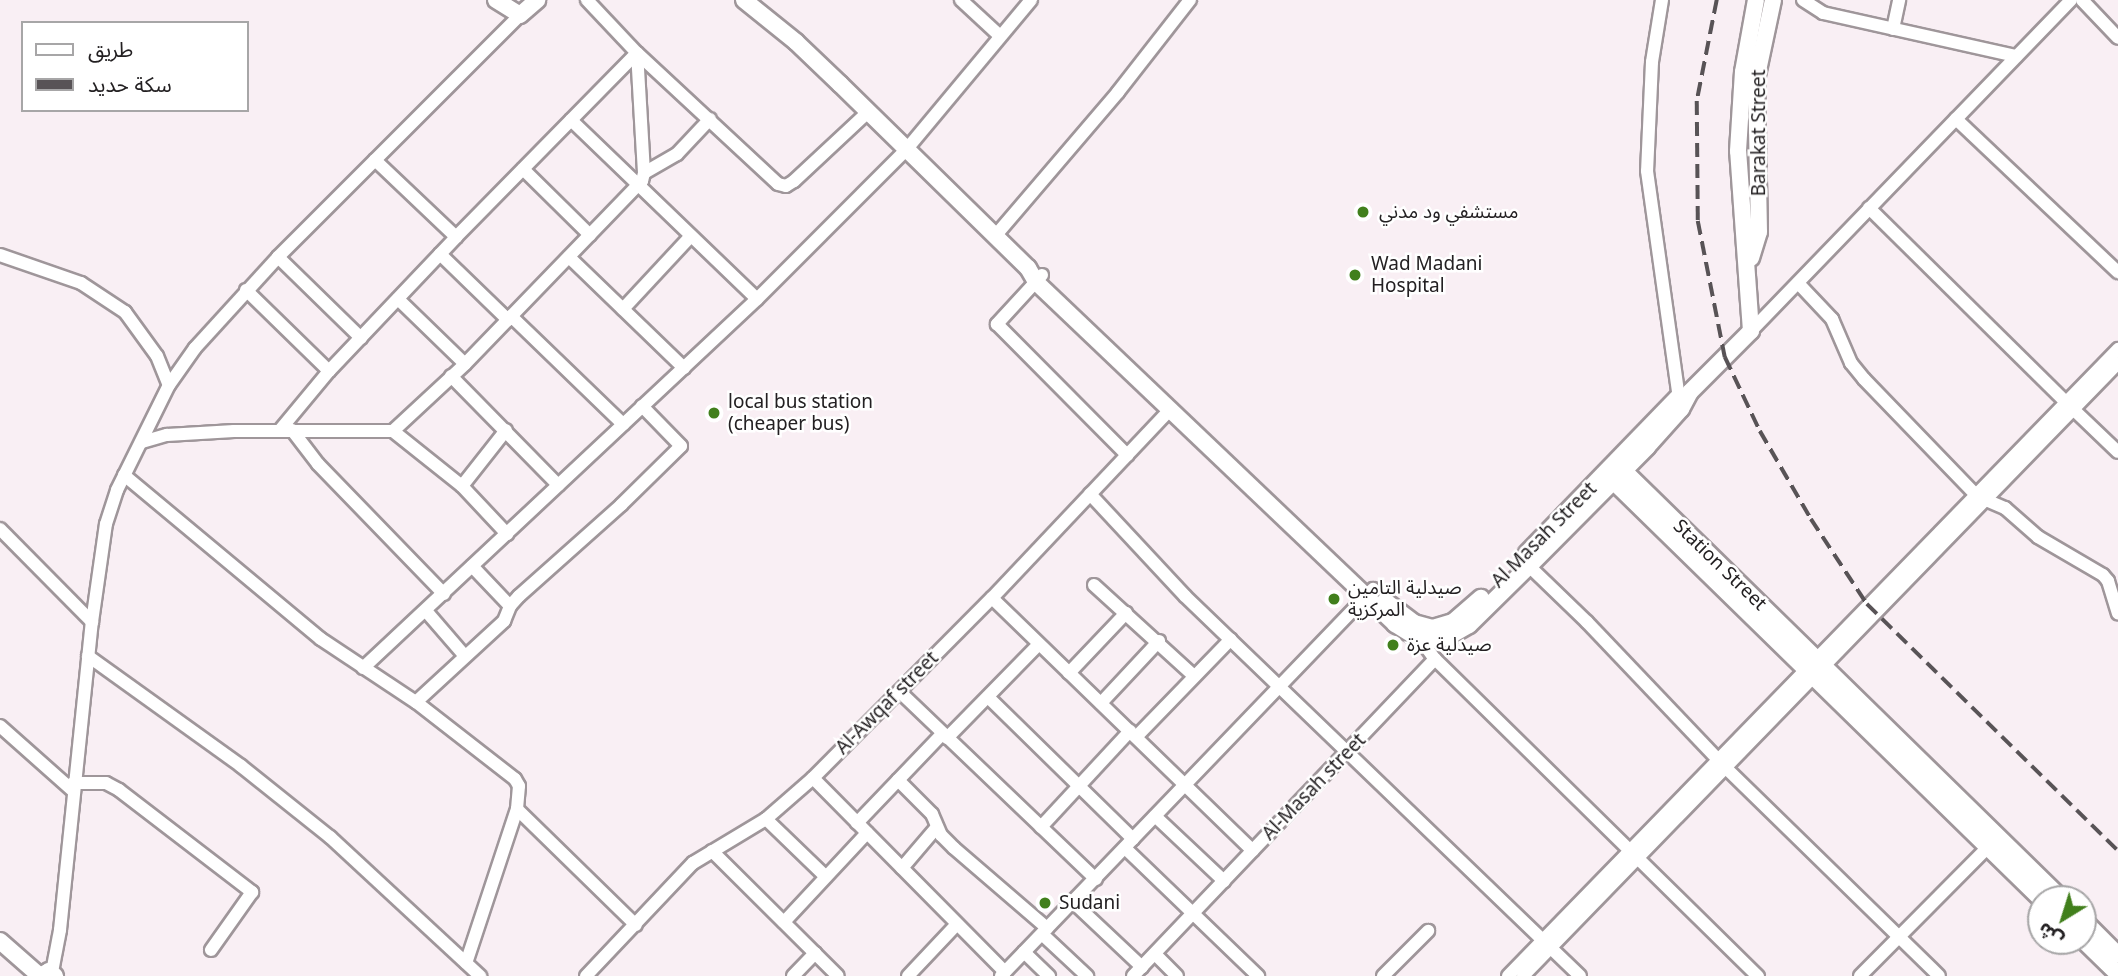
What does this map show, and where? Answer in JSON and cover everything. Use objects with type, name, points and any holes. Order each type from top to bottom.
[{"type":"main road","points":[[496,0],[520,15],[537,0]]},
{"type":"main road","points":[[744,0],[796,42],[1171,409],[1227,456]]},
{"type":"main road","name":"Barakat Street","points":[[1751,331],[1738,151],[1739,110],[1756,0]]},
{"type":"main road","name":"Barakat Street","points":[[1748,267],[1759,232],[1756,80],[1773,0]]},
{"type":"main road","points":[[1035,275],[1370,593],[1422,633]]},
{"type":"main road","points":[[1615,472],[1751,331]]},
{"type":"main road","name":"Al Masah Street","points":[[1422,633],[1436,640],[1460,632],[1529,566],[1615,472]]},
{"type":"main road","name":"Al Masah Street","points":[[1422,633],[1444,626],[1461,616],[1615,472]]},
{"type":"main road","name":"Station Street","points":[[1615,472],[1993,843]]},
{"type":"main road","points":[[1993,843],[2045,885]]},
{"type":"main road","points":[[1993,843],[2029,885]]},
{"type":"main road","points":[[2097,934],[2118,954]]},
{"type":"main road","points":[[0,941],[47,975]]},
{"type":"main road","points":[[2097,954],[2118,974]]},
{"type":"street","points":[[587,0],[637,53],[778,184],[786,186],[868,112]]},
{"type":"street","points":[[961,0],[1000,36]]},
{"type":"street","points":[[363,668],[757,299],[906,150],[1031,0]]},
{"type":"street","points":[[996,235],[1118,92],[1190,0]]},
{"type":"street","points":[[1662,0],[1651,62],[1647,171],[1683,400]]},
{"type":"street","points":[[1803,0],[1823,13],[2016,56]]},
{"type":"street","points":[[1893,29],[1899,0]]},
{"type":"street","points":[[1751,331],[2071,0]]},
{"type":"street","points":[[2082,0],[2118,38]]},
{"type":"street","points":[[47,975],[60,930],[73,786],[106,524],[124,475],[169,385],[246,290],[520,15]]},
{"type":"street","points":[[286,430],[329,371],[637,53]]},
{"type":"street","points":[[393,431],[510,318],[638,186],[644,173],[637,53]]},
{"type":"street","points":[[644,173],[677,154],[710,119]]},
{"type":"street","points":[[1956,119],[2118,272]]},
{"type":"street","points":[[571,120],[757,299]]},
{"type":"street","points":[[375,160],[456,237]]},
{"type":"street","points":[[523,169],[590,235]]},
{"type":"street","points":[[1869,208],[2118,453]]},
{"type":"street","points":[[623,309],[690,237]]},
{"type":"street","points":[[440,254],[623,424]]},
{"type":"street","points":[[0,255],[81,283],[125,312],[157,356],[169,385]]},
{"type":"street","points":[[278,257],[361,338]]},
{"type":"street","points":[[569,257],[684,368]]},
{"type":"street","points":[[1035,275],[998,324],[1127,455]]},
{"type":"street","points":[[1798,283],[1832,319],[1851,363],[1864,379],[1981,497],[2016,516],[2038,537],[2103,575],[2108,581],[2118,614]]},
{"type":"street","points":[[246,290],[329,371]]},
{"type":"street","points":[[397,299],[465,363]]},
{"type":"street","points":[[1635,853],[1727,769],[1816,668],[2070,405],[2118,349]]},
{"type":"street","points":[[2070,405],[2118,363]]},
{"type":"street","points":[[452,376],[558,485]]},
{"type":"street","points":[[415,702],[504,621],[510,606],[681,446],[642,406]]},
{"type":"street","name":"Al-Awqaf street","points":[[586,976],[692,863],[766,819],[813,778],[900,692],[1171,409]]},
{"type":"street","points":[[142,442],[167,435],[286,430],[393,431],[462,486],[507,534]]},
{"type":"street","points":[[286,430],[444,594]]},
{"type":"street","points":[[462,486],[506,430]]},
{"type":"street","points":[[124,475],[294,617],[415,702],[515,779],[519,786],[517,809],[466,963]]},
{"type":"street","points":[[1090,494],[1130,541],[1580,976]]},
{"type":"street","points":[[0,529],[92,622]]},
{"type":"street","points":[[472,566],[510,606]]},
{"type":"street","points":[[1529,566],[1587,622],[1717,759],[1939,976]]},
{"type":"street","points":[[1094,585],[1159,641],[1194,676]]},
{"type":"street","points":[[813,778],[1003,974],[1370,593]]},
{"type":"street","points":[[992,597],[1038,645],[1101,702],[1182,786],[1253,851]]},
{"type":"street","points":[[426,611],[464,656]]},
{"type":"street","points":[[1069,673],[1126,613]]},
{"type":"street","points":[[1422,633],[1435,659],[1758,976]]},
{"type":"street","points":[[1041,827],[1079,785],[1231,639]]},
{"type":"street","points":[[1101,702],[1159,641]]},
{"type":"street","points":[[857,823],[1038,645]]},
{"type":"street","points":[[88,656],[241,766],[330,837],[395,894],[480,976]]},
{"type":"street","name":"Al-Masah street","points":[[1138,972],[1435,659]]},
{"type":"street","points":[[1508,976],[1547,944],[1635,853],[1717,759],[1816,668]]},
{"type":"street","points":[[900,692],[1096,878]]},
{"type":"street","points":[[988,697],[1079,785],[1193,914],[1258,976]]},
{"type":"street","points":[[0,726],[73,786],[106,783],[119,790],[253,892],[211,950]]},
{"type":"street","points":[[898,780],[932,814],[937,827],[954,848],[1045,931],[1087,976]]},
{"type":"street","points":[[517,809],[636,925]]},
{"type":"street","points":[[1155,816],[1224,881]]},
{"type":"street","points":[[766,819],[826,877]]},
{"type":"street","points":[[902,868],[937,827]]},
{"type":"street","points":[[784,922],[867,833]]},
{"type":"street","points":[[1860,976],[1993,843]]},
{"type":"street","points":[[712,851],[838,976]]},
{"type":"street","points":[[1073,902],[1138,972]]},
{"type":"street","points":[[908,976],[957,924]]},
{"type":"street","points":[[1383,976],[1428,931]]},
{"type":"street","points":[[1523,976],[1547,944]]},
{"type":"street","points":[[1024,952],[1049,976]]},
{"type":"street","points":[[793,976],[815,953]]},
{"type":"street","points":[[1155,954],[1177,976]]},
{"type":"railway","points":[[1717,0],[1697,101],[1698,221],[1725,357],[1760,431],[1811,519],[1867,604],[2118,851]]},
{"type":"place","name":"مستشفي ود مدني","points":[[1363,212]]},
{"type":"place","name":"Wad Madani Hospital","points":[[1355,275]]},
{"type":"place","name":"local bus station (cheaper bus)","points":[[714,413]]},
{"type":"place","name":"صيدلية التامين المركزية","points":[[1334,599]]},
{"type":"place","name":"صيدلية عزة","points":[[1393,645]]},
{"type":"place","name":"Sudani","points":[[1045,903]]}]
